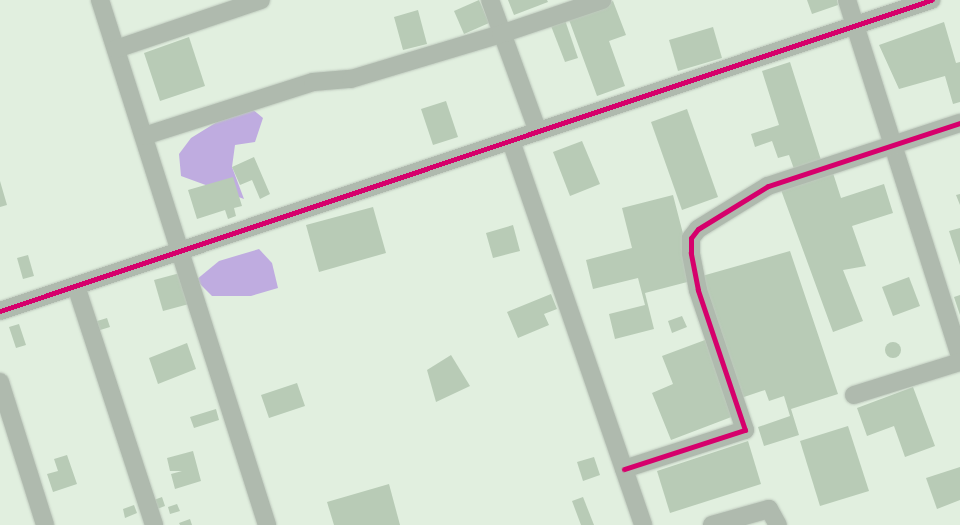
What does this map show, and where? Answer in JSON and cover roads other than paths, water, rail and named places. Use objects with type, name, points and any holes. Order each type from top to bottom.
[{"type":"street","points":[[100,0],[267,525]]},
{"type":"street","points":[[116,49],[261,0]]},
{"type":"street","points":[[490,0],[538,132]]},
{"type":"street","points":[[144,136],[313,82],[351,79],[502,34],[602,0]]},
{"type":"street","points":[[847,0],[960,356]]},
{"type":"street","points":[[0,312],[931,0]]},
{"type":"street","points":[[624,469],[745,430],[698,290],[691,253],[691,238],[698,229],[768,186],[894,147],[960,123]]},
{"type":"street","points":[[511,141],[643,525]]},
{"type":"street","points":[[76,286],[154,525]]},
{"type":"street","points":[[854,395],[960,362]]},
{"type":"street","points":[[0,382],[45,525]]},
{"type":"street","points":[[712,525],[769,509],[778,525]]}]
